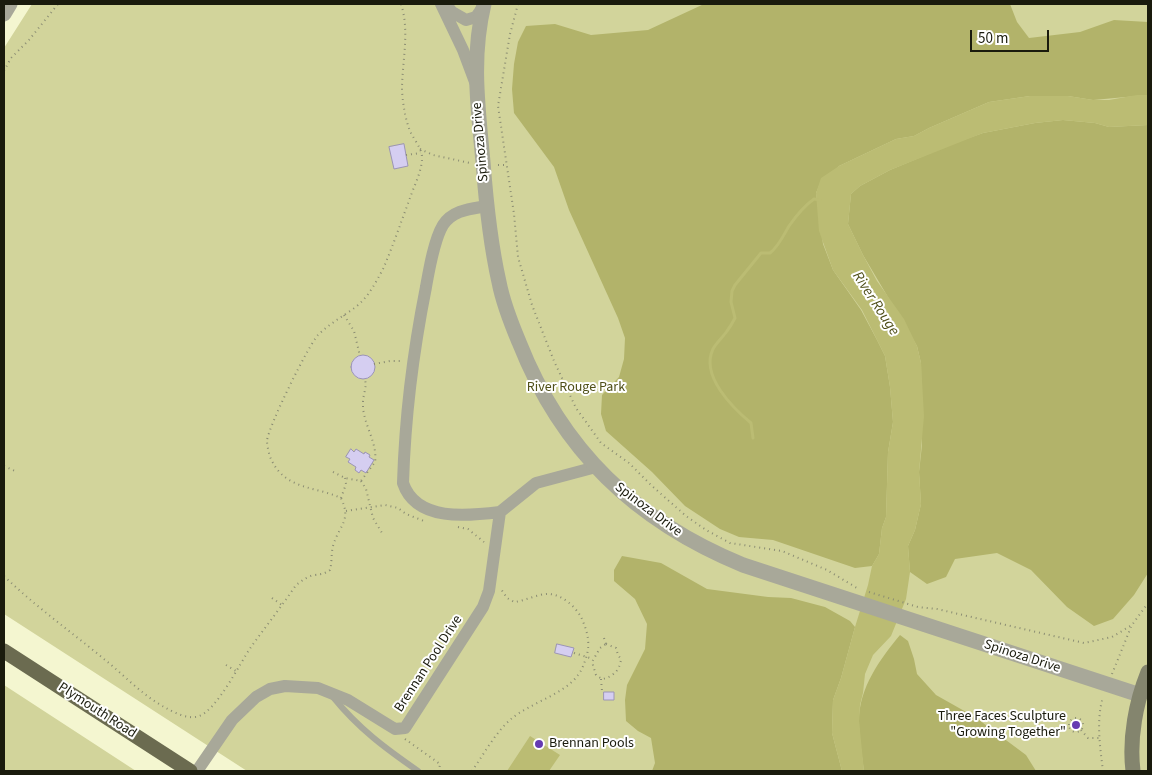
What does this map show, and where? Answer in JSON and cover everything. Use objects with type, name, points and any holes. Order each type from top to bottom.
[{"type":"main road","name":"Plymouth Road","points":[[4,651],[190,771]]},
{"type":"main road","points":[[1133,771],[1134,721],[1148,672]]},
{"type":"street","points":[[4,14],[10,4]]},
{"type":"street","points":[[441,4],[463,50],[475,82]]},
{"type":"street","points":[[446,4],[452,12],[466,20],[476,17],[484,6]]},
{"type":"street","name":"Spinoza Drive","points":[[484,6],[478,38],[475,82],[487,206],[499,283],[506,309],[527,361],[553,410],[596,467],[640,507],[686,539],[743,565],[854,594],[915,614],[1140,696]]},
{"type":"street","points":[[487,206],[457,212],[442,227],[430,268],[414,362],[404,451],[403,483],[406,491],[413,501],[433,511],[468,516],[500,512],[536,483],[596,467]]},
{"type":"street","name":"Brennan Pool Drive","points":[[197,771],[232,720],[256,697],[270,689],[285,686],[318,688],[348,700],[394,729],[405,728],[475,622],[489,591],[500,512]]},
{"type":"lane","points":[[330,693],[361,729],[418,771]]},
{"type":"path","points":[[4,71],[11,58],[29,40],[58,4]]},
{"type":"path","points":[[341,498],[327,492],[300,487],[284,477],[271,459],[267,441],[282,403],[316,338],[329,325],[357,306],[369,294],[382,270],[416,182],[422,159],[420,149],[414,140],[404,111],[402,89],[405,37],[402,4]]},
{"type":"path","points":[[518,4],[510,34],[498,106],[514,214],[518,257],[532,305],[554,361],[576,408],[601,443],[629,464],[686,516],[730,543],[782,551],[827,570],[854,594],[915,614],[937,608],[1084,643],[1112,638],[1132,625],[1148,603]]},
{"type":"path","points":[[420,149],[433,155],[473,164]]},
{"type":"path","points":[[406,155],[421,153]]},
{"type":"path","points":[[498,165],[506,165]]},
{"type":"path","points":[[344,314],[354,332],[360,356]]},
{"type":"path","points":[[374,364],[397,360],[414,362]]},
{"type":"path","points":[[360,481],[375,462],[376,457],[364,413],[365,379]]},
{"type":"path","points":[[4,466],[15,471]]},
{"type":"path","points":[[333,472],[345,478],[360,481],[366,489],[374,518],[382,533]]},
{"type":"path","points":[[4,576],[23,594],[138,688],[166,708],[186,716],[199,716],[216,701],[251,647],[296,585],[305,578],[323,575],[330,570],[333,561],[333,548],[346,519],[346,511],[341,498],[346,484],[345,478]]},
{"type":"path","points":[[346,511],[385,505],[394,507],[426,522]]},
{"type":"path","points":[[454,526],[468,529],[483,541],[494,557]]},
{"type":"path","points":[[472,771],[500,731],[511,720],[526,708],[572,683],[579,675],[586,657],[589,640],[586,627],[579,614],[569,603],[559,597],[548,594],[514,602],[502,590],[501,584]]},
{"type":"path","points":[[272,598],[282,605]]},
{"type":"path","points":[[604,638],[606,644],[616,648],[621,659],[618,671],[602,679],[594,672],[593,659],[602,646],[606,644]]},
{"type":"path","points":[[574,654],[593,659]]},
{"type":"path","points":[[226,664],[236,671]]},
{"type":"path","points":[[602,679],[602,691]]},
{"type":"path","points":[[1071,719],[1081,720],[1083,726],[1080,730],[1076,732],[1071,730],[1069,723],[1071,719]]},
{"type":"path","points":[[399,729],[405,740],[440,764],[439,771]]},
{"type":"path","points":[[1080,730],[1088,738],[1100,738]]},
{"type":"green space","name":"River Rouge Park","points":[[32,4],[1148,4],[1148,771],[247,771],[4,614],[4,48]]},
{"type":"green space","points":[[4,685],[136,771],[4,771]]},
{"type":"shaded area","points":[[704,4],[1010,4],[1017,22],[1029,38],[1080,32],[1114,20],[1148,22],[1148,95],[1093,100],[1068,96],[1030,96],[989,102],[914,136],[896,139],[839,166],[819,186],[816,193],[823,244],[833,270],[861,310],[885,356],[890,387],[893,422],[888,452],[886,517],[882,528],[879,554],[872,566],[855,568],[773,540],[739,537],[720,529],[685,506],[652,472],[606,431],[601,414],[602,395],[619,377],[624,359],[625,338],[618,318],[569,210],[554,167],[514,113],[512,89],[518,42],[526,26],[555,24],[591,35],[648,30]]},
{"type":"shaded area","points":[[1063,120],[1095,123],[1109,127],[1148,125],[1148,573],[1134,595],[1113,619],[1094,626],[1067,607],[1031,570],[997,553],[955,559],[946,577],[927,584],[910,572],[908,546],[915,530],[921,504],[919,472],[922,445],[921,363],[917,346],[863,255],[848,224],[851,194],[860,186],[890,170],[983,133],[1035,123]]},
{"type":"shaded area","points":[[622,556],[661,563],[707,589],[791,598],[825,607],[850,621],[855,627],[833,700],[832,733],[842,771],[652,771],[655,763],[651,738],[638,731],[626,721],[625,700],[627,685],[645,649],[647,624],[635,599],[614,581],[614,570]]},
{"type":"shaded area","points":[[900,635],[908,641],[917,674],[936,695],[975,717],[1026,755],[1036,771],[864,771],[859,721],[863,697],[878,664]]},
{"type":"water","name":"River Rouge","points":[[1148,95],[1148,125],[1109,127],[1095,123],[1063,120],[1035,123],[983,133],[890,170],[860,186],[851,194],[848,224],[877,281],[904,319],[917,346],[921,363],[924,416],[919,472],[921,504],[915,530],[908,546],[910,572],[906,599],[891,636],[873,655],[865,674],[859,721],[864,771],[842,771],[832,733],[833,700],[841,678],[872,566],[879,554],[882,528],[886,517],[888,452],[893,422],[885,356],[862,310],[833,270],[819,231],[816,193],[821,178],[839,166],[896,139],[914,136],[989,102],[1030,96],[1068,96],[1093,100],[1109,100]]},
{"type":"water","points":[[530,736],[560,755],[549,771],[507,771]]},
{"type":"building","points":[[404,144],[408,166],[394,169],[389,147]]},
{"type":"building","points":[[363,355],[372,358],[375,367],[372,376],[363,379],[354,376],[351,367],[354,358]]},
{"type":"building","points":[[351,449],[354,452],[356,449],[364,454],[365,452],[374,460],[366,473],[361,470],[359,473],[355,470],[356,467],[348,462],[350,459],[346,457]]},
{"type":"building","points":[[557,644],[574,648],[571,657],[555,653]]},
{"type":"building","points":[[604,692],[614,692],[614,700],[604,700]]},
{"type":"waterway","points":[[753,438],[751,423],[720,390],[711,370],[710,359],[716,344],[735,318],[731,302],[732,291],[735,285],[761,253],[770,253],[776,247],[797,215],[814,199],[820,200]]},
{"type":"place","name":"Three Faces Sculpture \"Growing Together\"","points":[[1076,725]]},
{"type":"place","name":"Brennan Pools","points":[[539,744]]}]
